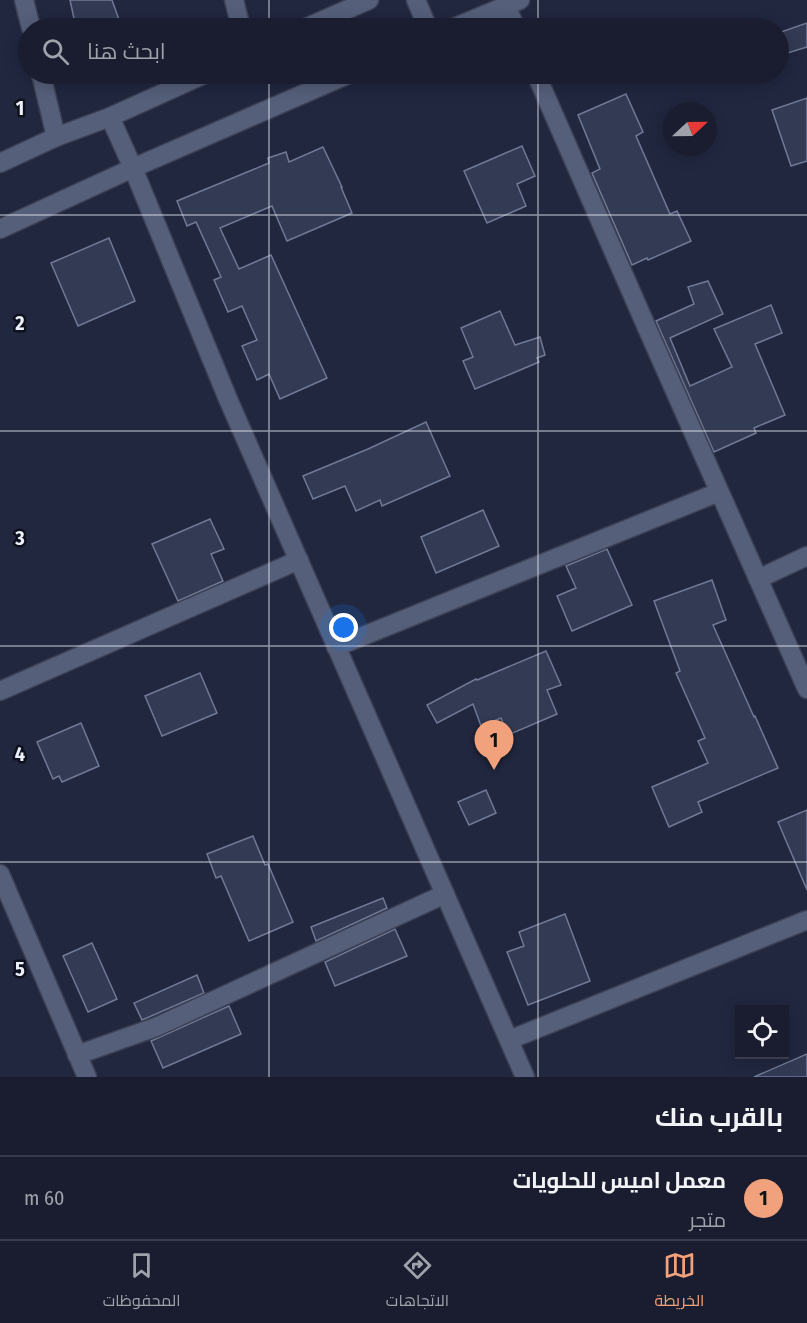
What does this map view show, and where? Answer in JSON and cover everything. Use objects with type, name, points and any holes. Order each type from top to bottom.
[{"type":"street","points":[[24,0],[28,18]]},
{"type":"street","points":[[234,0],[238,18]]},
{"type":"street","points":[[328,18],[369,0]]},
{"type":"street","points":[[416,0],[424,18]]},
{"type":"street","points":[[477,18],[513,3],[515,18]]},
{"type":"street","points":[[43,84],[56,137]]},
{"type":"street","points":[[0,163],[183,84]]},
{"type":"street","points":[[0,230],[134,168],[326,84]]},
{"type":"street","points":[[540,84],[807,689]]},
{"type":"street","points":[[110,117],[134,168],[228,399],[525,1077]]},
{"type":"street","points":[[336,647],[719,492]]},
{"type":"street","points":[[758,579],[807,556]]},
{"type":"street","points":[[0,691],[298,560]]},
{"type":"street","points":[[0,874],[87,1077]]},
{"type":"street","points":[[77,1055],[156,1027],[445,894]]},
{"type":"street","points":[[509,1040],[807,920]]},
{"type":"building","points":[[70,0],[112,0],[118,18],[74,18]]},
{"type":"building","points":[[807,23],[807,47],[789,53],[789,29]]},
{"type":"building","points":[[626,94],[643,132],[636,136],[670,214],[677,211],[691,241],[632,265],[592,173],[600,169],[578,115]]},
{"type":"building","points":[[807,98],[807,161],[791,166],[772,110]]},
{"type":"building","points":[[522,146],[535,176],[517,184],[526,206],[487,223],[464,171]]},
{"type":"building","points":[[323,147],[352,213],[287,241],[272,206],[220,228],[239,269],[271,255],[327,378],[280,399],[269,374],[257,380],[242,346],[257,340],[242,306],[228,312],[214,280],[221,277],[196,222],[187,226],[177,201],[269,163],[268,158],[286,152],[289,162]]},
{"type":"building","points":[[109,238],[135,301],[78,326],[51,263]]},
{"type":"building","points":[[708,281],[723,314],[670,338],[690,386],[732,367],[714,329],[771,305],[782,333],[755,344],[785,415],[754,428],[756,433],[714,452],[656,321],[694,304],[688,287]]},
{"type":"building","points":[[500,311],[515,345],[540,337],[545,355],[537,358],[539,362],[475,389],[463,361],[473,357],[461,328]]},
{"type":"building","points":[[426,422],[450,476],[382,506],[380,500],[356,511],[345,486],[313,499],[303,476]]},
{"type":"building","points":[[483,510],[499,546],[436,573],[421,537]]},
{"type":"building","points":[[210,519],[224,549],[211,554],[223,581],[178,601],[152,544]]},
{"type":"building","points":[[607,549],[632,605],[572,631],[557,596],[576,588],[566,566]]},
{"type":"building","points":[[712,580],[726,620],[713,625],[778,768],[698,802],[702,812],[669,827],[652,787],[708,763],[698,741],[705,738],[676,673],[680,671],[654,601]]},
{"type":"building","points":[[546,651],[561,685],[547,690],[557,714],[508,735],[501,718],[481,726],[473,704],[437,723],[427,705],[476,679]]},
{"type":"building","points":[[200,673],[217,713],[162,736],[145,696]]},
{"type":"building","points":[[81,723],[99,766],[62,782],[59,776],[53,779],[37,742]]},
{"type":"building","points":[[486,790],[496,813],[469,825],[458,802]]},
{"type":"building","points":[[807,810],[807,890],[778,822]]},
{"type":"building","points":[[253,836],[293,922],[249,941],[221,876],[216,878],[207,854]]},
{"type":"building","points":[[383,898],[387,908],[316,941],[311,927]]},
{"type":"building","points":[[565,914],[590,981],[528,1005],[507,952],[524,946],[519,932]]},
{"type":"building","points":[[395,929],[407,956],[335,986],[325,962]]},
{"type":"building","points":[[92,943],[117,999],[88,1012],[63,956]]},
{"type":"building","points":[[197,975],[204,993],[142,1020],[134,1003]]},
{"type":"building","points":[[229,1006],[241,1034],[163,1068],[151,1041]]},
{"type":"building","points":[[807,1054],[807,1077],[754,1077]]},
{"type":"place","name":"معمل اميس للحلويات","points":[[494,770]]}]
